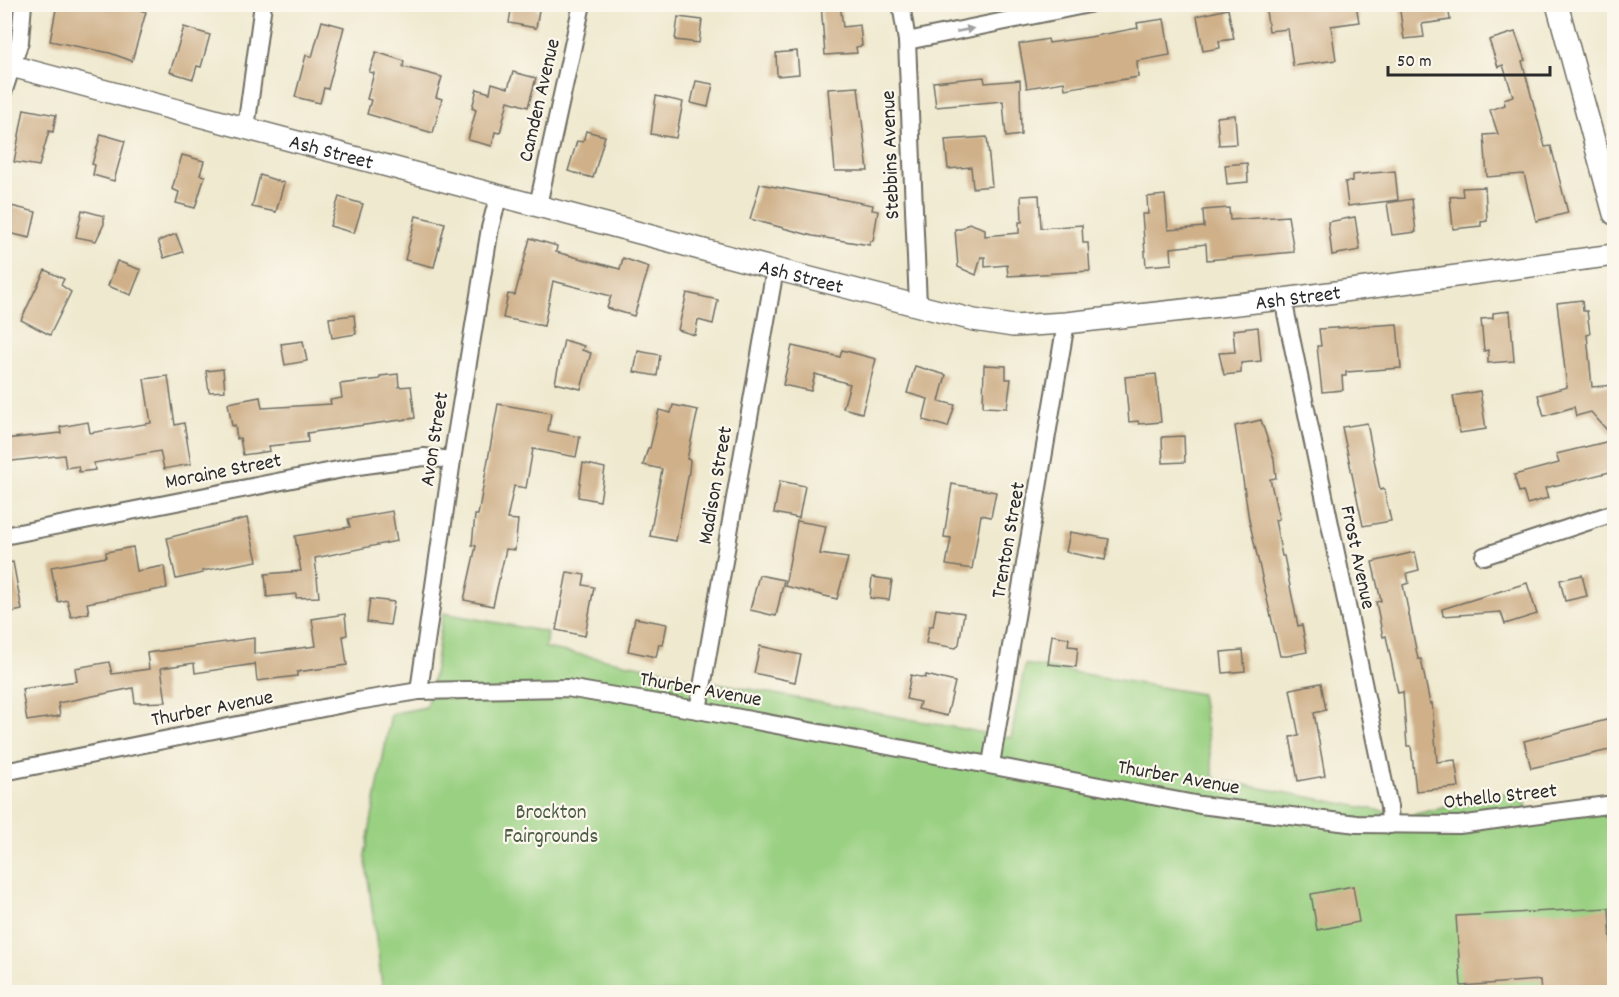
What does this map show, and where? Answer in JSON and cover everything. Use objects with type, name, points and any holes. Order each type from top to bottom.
[{"type":"street","points":[[4,90],[8,64],[20,41],[23,4]]},
{"type":"street","points":[[246,128],[263,4]]},
{"type":"street","name":"Camden Avenue","points":[[538,205],[582,4]]},
{"type":"street","name":"Stebbins Avenue","points":[[901,4],[907,41],[918,305]]},
{"type":"street","points":[[907,41],[1089,4]]},
{"type":"street","points":[[1557,4],[1614,214]]},
{"type":"street","name":"Ash Street","points":[[8,64],[775,269],[974,320],[1013,326],[1066,323],[1282,299],[1614,255]]},
{"type":"street","name":"Avon Street","points":[[420,692],[452,460],[490,228],[499,194]]},
{"type":"street","name":"Madison Street","points":[[698,710],[775,269]]},
{"type":"street","name":"Frost Avenue","points":[[1282,299],[1389,807],[1390,825]]},
{"type":"street","name":"Trenton Street","points":[[991,764],[1066,323]]},
{"type":"street","name":"Moraine Street","points":[[4,536],[358,466],[424,457],[452,460]]},
{"type":"street","points":[[1484,556],[1614,513]]},
{"type":"street","name":"Thurber Avenue","points":[[4,772],[358,701],[420,692],[567,688],[991,764],[1200,805],[1390,825]]},
{"type":"street","name":"Othello Street","points":[[1390,825],[1459,825],[1614,804]]},
{"type":"green space","name":"Brockton Fairgrounds","points":[[443,613],[547,632],[545,648],[673,672],[673,675],[1011,738],[1025,664],[1201,694],[1214,779],[1408,816],[1523,789],[1529,819],[1614,795],[1614,992],[383,992],[365,855],[391,714],[426,707],[435,669]]},
{"type":"building","points":[[57,4],[118,4],[146,12],[132,61],[110,53],[50,41]]},
{"type":"building","points":[[512,4],[537,4],[536,9],[539,10],[536,28],[509,23]]},
{"type":"building","points":[[821,4],[840,4],[843,27],[860,25],[862,46],[856,47],[857,53],[825,55]]},
{"type":"building","points":[[1265,4],[1356,4],[1359,22],[1331,26],[1336,60],[1293,66],[1288,29],[1269,31]]},
{"type":"building","points":[[1399,4],[1448,4],[1450,20],[1422,24],[1424,37],[1404,39]]},
{"type":"building","points":[[1228,9],[1234,39],[1219,41],[1220,48],[1203,51],[1197,16]]},
{"type":"building","points":[[678,17],[702,20],[699,43],[675,40]]},
{"type":"building","points":[[1164,19],[1170,55],[1137,61],[1138,77],[1065,89],[1064,82],[1027,88],[1019,44],[1048,39],[1049,43],[1090,37],[1138,28],[1137,23]]},
{"type":"building","points":[[322,21],[344,27],[328,89],[324,88],[320,103],[295,97],[306,55],[312,57]]},
{"type":"building","points":[[184,27],[210,35],[201,67],[197,66],[193,79],[170,72]]},
{"type":"building","points":[[1515,32],[1525,60],[1522,61],[1545,147],[1551,146],[1568,213],[1536,221],[1524,174],[1487,177],[1484,135],[1498,134],[1490,110],[1505,105],[1504,99],[1513,96],[1503,65],[1498,67],[1489,40]]},
{"type":"building","points":[[797,51],[799,74],[777,76],[776,53]]},
{"type":"building","points":[[376,52],[404,61],[403,67],[442,77],[436,97],[442,99],[433,133],[367,114],[371,100],[367,99],[374,73],[369,72]]},
{"type":"building","points":[[513,72],[536,78],[528,107],[508,101],[500,133],[495,132],[492,146],[468,140],[476,110],[472,108],[477,89],[490,93],[492,83],[508,88]]},
{"type":"building","points":[[984,77],[985,83],[1020,80],[1021,135],[1006,137],[1003,101],[936,107],[933,82]]},
{"type":"building","points":[[696,81],[713,84],[708,107],[691,103]]},
{"type":"building","points":[[858,87],[868,171],[835,171],[828,89]]},
{"type":"building","points":[[656,96],[683,102],[676,138],[651,134]]},
{"type":"building","points":[[24,109],[56,115],[53,132],[49,131],[39,166],[14,162]]},
{"type":"building","points":[[1235,115],[1237,144],[1219,145],[1217,117]]},
{"type":"building","points":[[586,131],[605,136],[593,178],[568,171],[577,141],[583,142]]},
{"type":"building","points":[[101,134],[125,141],[114,181],[93,175],[95,165],[92,164]]},
{"type":"building","points":[[987,137],[992,186],[973,188],[971,167],[948,169],[945,140]]},
{"type":"building","points":[[182,155],[204,161],[200,175],[205,176],[195,208],[176,203],[179,192],[172,189]]},
{"type":"building","points":[[1247,163],[1248,182],[1227,184],[1225,165]]},
{"type":"building","points":[[1395,171],[1398,200],[1348,206],[1345,182],[1352,181],[1352,175]]},
{"type":"building","points":[[260,175],[284,183],[276,212],[252,207]]},
{"type":"building","points":[[760,184],[873,205],[872,210],[878,211],[873,241],[870,241],[870,245],[813,236],[750,219]]},
{"type":"building","points":[[1485,187],[1487,221],[1481,222],[1481,226],[1453,229],[1450,197],[1463,196],[1462,188]]},
{"type":"building","points":[[1039,195],[1041,228],[1082,225],[1083,243],[1088,243],[1090,271],[1008,276],[1007,265],[985,267],[985,257],[981,257],[976,275],[958,267],[955,229],[961,229],[969,223],[985,229],[985,236],[1019,233],[1019,222],[1022,222],[1021,196]]},
{"type":"building","points":[[1165,195],[1168,230],[1204,227],[1203,210],[1229,208],[1230,220],[1288,216],[1294,252],[1207,260],[1206,244],[1171,248],[1172,264],[1146,266],[1142,214],[1148,214],[1147,197]]},
{"type":"building","points":[[339,197],[363,204],[354,233],[330,226]]},
{"type":"building","points":[[1412,199],[1416,232],[1392,235],[1387,203]]},
{"type":"building","points":[[7,205],[36,212],[30,238],[4,232]]},
{"type":"building","points":[[82,210],[104,216],[104,224],[96,241],[76,237]]},
{"type":"building","points":[[416,216],[445,223],[434,267],[405,260]]},
{"type":"building","points":[[1355,217],[1360,250],[1332,255],[1328,222]]},
{"type":"building","points":[[176,234],[183,252],[164,258],[158,241]]},
{"type":"building","points":[[530,238],[557,246],[556,252],[620,269],[623,258],[649,267],[634,316],[607,308],[611,296],[553,281],[544,326],[503,318],[508,294],[515,295]]},
{"type":"building","points":[[117,261],[141,270],[131,295],[108,286]]},
{"type":"building","points":[[45,270],[64,279],[61,285],[71,292],[50,335],[21,320]]},
{"type":"building","points":[[687,293],[718,300],[713,324],[698,320],[695,335],[678,330]]},
{"type":"building","points":[[1582,300],[1583,311],[1587,311],[1590,334],[1587,335],[1592,387],[1614,385],[1614,438],[1591,412],[1576,416],[1574,407],[1544,416],[1538,395],[1567,387],[1557,303]]},
{"type":"building","points":[[1510,311],[1514,361],[1488,363],[1488,350],[1484,351],[1481,319],[1493,318],[1493,313]]},
{"type":"building","points":[[354,315],[356,334],[332,338],[329,318]]},
{"type":"building","points":[[1397,324],[1401,368],[1346,372],[1346,376],[1342,376],[1343,390],[1322,392],[1317,346],[1321,346],[1319,329]]},
{"type":"building","points":[[1258,327],[1261,361],[1241,363],[1241,373],[1224,375],[1219,353],[1235,352],[1233,330]]},
{"type":"building","points":[[564,340],[584,346],[582,350],[591,353],[581,389],[555,383]]},
{"type":"building","points":[[303,341],[307,361],[285,365],[281,344]]},
{"type":"building","points":[[792,346],[840,357],[842,350],[876,359],[862,413],[843,408],[850,384],[815,374],[811,391],[783,385]]},
{"type":"building","points":[[638,351],[660,355],[657,376],[634,372]]},
{"type":"building","points":[[984,365],[1006,366],[1006,379],[1011,379],[1007,408],[983,407]]},
{"type":"building","points":[[915,366],[946,375],[939,401],[955,405],[948,427],[923,420],[928,399],[907,393]]},
{"type":"building","points":[[223,369],[225,391],[209,392],[206,371]]},
{"type":"building","points":[[398,374],[399,387],[411,386],[415,418],[307,433],[308,442],[269,446],[270,451],[243,455],[240,438],[237,439],[235,425],[232,426],[228,403],[260,397],[262,408],[331,404],[330,400],[342,398],[340,384],[380,379],[380,376]]},
{"type":"building","points":[[1156,374],[1161,422],[1139,424],[1138,421],[1129,422],[1125,377]]},
{"type":"building","points":[[168,376],[175,425],[184,423],[191,464],[164,469],[160,451],[94,463],[95,470],[79,472],[78,466],[66,468],[64,455],[4,462],[4,439],[61,433],[60,427],[88,422],[90,433],[151,423],[144,379]]},
{"type":"building","points":[[1480,391],[1486,429],[1460,433],[1453,396]]},
{"type":"building","points":[[498,404],[551,413],[548,431],[580,437],[576,457],[533,449],[526,488],[514,486],[507,519],[518,520],[515,550],[506,549],[493,606],[464,600],[476,546],[472,545],[475,515],[478,515]]},
{"type":"building","points":[[673,405],[698,410],[687,459],[690,460],[689,472],[676,541],[650,536],[662,469],[643,465],[648,448],[650,448],[659,410],[671,413]]},
{"type":"building","points":[[1261,420],[1274,459],[1276,478],[1270,479],[1279,519],[1275,520],[1282,556],[1284,556],[1298,626],[1302,625],[1307,652],[1287,656],[1280,656],[1249,520],[1235,426]]},
{"type":"building","points":[[1367,423],[1380,490],[1384,489],[1391,521],[1363,526],[1342,427]]},
{"type":"building","points":[[1184,436],[1185,462],[1163,463],[1162,437]]},
{"type":"building","points":[[1614,440],[1614,471],[1545,488],[1548,498],[1527,504],[1523,491],[1519,492],[1514,475],[1559,463],[1556,454]]},
{"type":"building","points":[[583,463],[605,468],[600,501],[578,497]]},
{"type":"building","points":[[780,481],[805,486],[799,518],[774,513]]},
{"type":"building","points":[[952,484],[996,492],[991,517],[981,515],[972,569],[946,565],[951,538],[944,537]]},
{"type":"building","points":[[392,511],[397,541],[315,558],[319,597],[296,598],[296,594],[267,597],[265,574],[301,571],[295,536],[350,527],[348,519]]},
{"type":"building","points":[[247,518],[257,561],[202,571],[203,573],[176,579],[167,538]]},
{"type":"building","points":[[797,521],[826,526],[820,554],[848,558],[837,599],[785,586]]},
{"type":"building","points":[[1070,532],[1109,539],[1105,560],[1066,552]]},
{"type":"building","points":[[133,547],[137,571],[164,566],[167,588],[87,603],[89,613],[71,617],[67,600],[58,602],[51,567],[106,557],[106,552]]},
{"type":"building","points":[[1415,552],[1419,570],[1407,573],[1409,583],[1403,585],[1418,659],[1421,659],[1430,704],[1432,703],[1437,762],[1455,760],[1459,787],[1416,791],[1411,746],[1407,746],[1403,692],[1398,693],[1376,602],[1381,601],[1372,562]]},
{"type":"building","points":[[13,562],[22,610],[4,614],[4,563]]},
{"type":"building","points":[[567,572],[585,575],[583,585],[594,587],[585,636],[556,630]]},
{"type":"building","points":[[759,575],[784,580],[776,616],[750,610]]},
{"type":"building","points":[[1582,575],[1587,596],[1565,601],[1560,580]]},
{"type":"building","points":[[872,577],[892,580],[889,600],[870,598]]},
{"type":"building","points":[[1527,583],[1537,614],[1505,624],[1501,612],[1443,616],[1442,609]]},
{"type":"building","points":[[370,599],[394,602],[390,625],[367,622]]},
{"type":"building","points":[[936,609],[964,613],[959,644],[956,648],[926,643],[929,626],[933,626]]},
{"type":"building","points":[[345,614],[347,635],[343,636],[347,665],[297,672],[297,676],[257,681],[255,662],[255,664],[195,673],[194,663],[161,668],[166,702],[135,703],[133,688],[58,703],[60,716],[27,721],[22,689],[77,681],[75,668],[109,662],[112,674],[149,669],[147,653],[254,638],[254,654],[316,646],[312,619]]},
{"type":"building","points":[[635,618],[667,624],[663,645],[659,644],[656,657],[628,651]]},
{"type":"building","points":[[1052,635],[1069,638],[1068,646],[1078,647],[1076,667],[1048,664]]},
{"type":"building","points":[[760,646],[801,655],[795,682],[754,673]]},
{"type":"building","points":[[1243,650],[1245,671],[1223,673],[1221,652]]},
{"type":"building","points":[[911,675],[925,678],[926,675],[955,682],[947,716],[918,709],[920,702],[906,699]]},
{"type":"building","points":[[1321,683],[1326,710],[1314,713],[1325,776],[1298,781],[1290,737],[1299,736],[1290,689]]},
{"type":"building","points":[[1614,718],[1614,749],[1531,768],[1524,741]]},
{"type":"building","points":[[1353,886],[1359,922],[1317,930],[1311,894]]},
{"type":"building","points":[[1609,908],[1614,993],[1541,993],[1540,980],[1461,986],[1456,916]]}]
